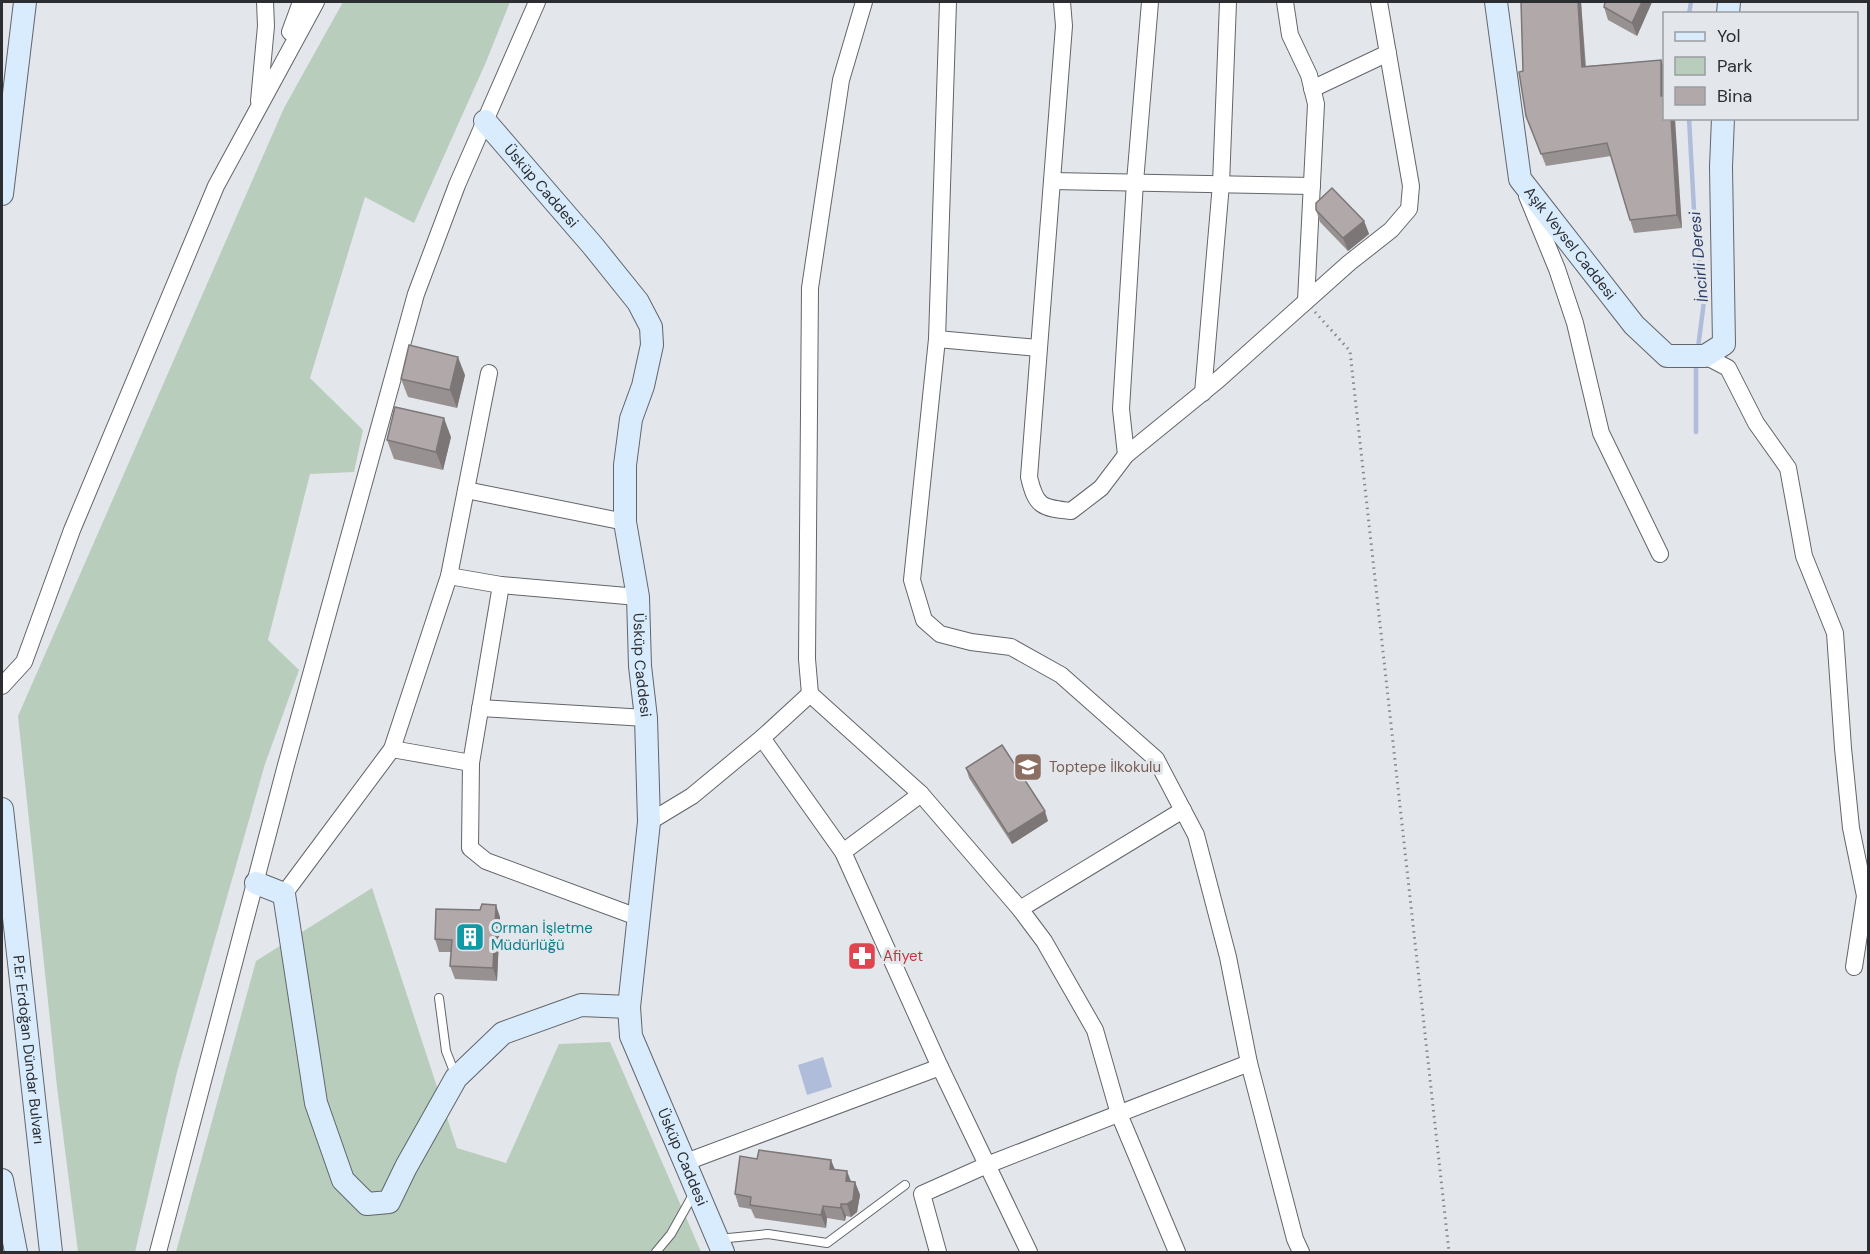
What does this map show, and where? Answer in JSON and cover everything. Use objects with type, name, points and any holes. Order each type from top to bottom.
[{"type":"street","points":[[2,194],[24,2]]},
{"type":"street","points":[[258,108],[266,26],[265,2]]},
{"type":"street","points":[[270,84],[301,2]]},
{"type":"street","points":[[2,687],[24,662],[72,530],[216,186],[316,2]]},
{"type":"street","points":[[158,1252],[255,883],[416,294],[457,185],[537,2]]},
{"type":"street","points":[[864,2],[841,80],[810,288],[807,658],[810,694],[921,794],[1020,909],[1044,941],[1095,1030],[1119,1113],[1177,1252]]},
{"type":"street","points":[[948,2],[936,339],[912,580],[924,620],[940,634],[971,642],[1011,647],[1061,675],[1156,759],[1196,835],[1228,957],[1249,1063],[1295,1239],[1301,1252]]},
{"type":"street","points":[[1062,2],[1064,26],[1029,477],[1033,495],[1046,509],[1071,512],[1101,488],[1126,455],[1203,393],[1349,263],[1391,230],[1409,209],[1411,186],[1379,2]]},
{"type":"street","points":[[1126,455],[1121,409],[1135,183],[1150,2]]},
{"type":"street","points":[[1203,393],[1221,184],[1228,2]]},
{"type":"street","points":[[1285,2],[1290,35],[1309,75],[1316,104],[1306,301]]},
{"type":"street","name":"Aşık Veysel Caddesi","points":[[1496,2],[1520,179],[1634,325],[1667,356],[1705,356]]},
{"type":"street","points":[[1312,89],[1388,53]]},
{"type":"street","points":[[1705,356],[1724,344],[1721,167],[1723,120]]},
{"type":"street","name":"Üsküp Caddesi","points":[[485,121],[593,246],[638,302],[651,327],[652,345],[631,419],[625,465],[625,522],[638,597],[640,666],[646,718],[649,822],[629,1007],[631,1036],[720,1246]]},
{"type":"street","points":[[1520,179],[1568,302],[1601,433],[1660,554]]},
{"type":"street","points":[[1052,181],[1312,186]]},
{"type":"street","points":[[936,339],[1038,348]]},
{"type":"street","points":[[1705,356],[1728,368],[1756,423],[1788,468],[1804,556],[1834,633],[1851,828],[1865,896],[1854,967]]},
{"type":"street","points":[[489,373],[449,576],[392,749],[284,894],[316,1103],[343,1180],[367,1204],[389,1202],[456,1078],[503,1033],[581,1005],[629,1007]]},
{"type":"street","points":[[466,490],[625,522]]},
{"type":"street","points":[[449,576],[501,585],[638,597]]},
{"type":"street","points":[[501,585],[471,764],[470,848],[486,861],[640,918]]},
{"type":"street","points":[[649,822],[692,796],[762,738],[810,694]]},
{"type":"street","points":[[480,708],[646,718]]},
{"type":"street","points":[[762,738],[843,852],[940,1066],[1029,1252]]},
{"type":"street","points":[[392,749],[471,764]]},
{"type":"street","points":[[843,852],[921,794]]},
{"type":"street","name":"P.Er Erdoğan Dündar Bulvarı","points":[[2,809],[51,1252]]},
{"type":"street","points":[[1020,909],[1183,810]]},
{"type":"street","points":[[255,883],[284,894]]},
{"type":"street","points":[[938,1252],[922,1194],[1119,1113],[1249,1063]]},
{"type":"street","points":[[686,1162],[940,1066]]},
{"type":"street","points":[[2,1180],[16,1252]]},
{"type":"lane","points":[[439,998],[446,1051],[456,1078]]},
{"type":"lane","points":[[720,1246],[768,1234],[827,1243],[904,1185]]},
{"type":"lane","points":[[657,1252],[671,1234],[695,1190]]},
{"type":"path","points":[[1306,301],[1350,351],[1449,1252]]},
{"type":"green space","points":[[343,2],[510,2],[486,62],[414,223],[365,197],[310,378],[363,430],[354,472],[310,474],[268,640],[299,670],[265,764],[177,1072],[135,1252],[78,1252],[57,1087],[18,716],[284,108]]},
{"type":"green space","points":[[372,888],[457,1148],[506,1163],[559,1044],[610,1042],[701,1252],[176,1252],[256,961]]},
{"type":"water","points":[[823,1057],[832,1087],[807,1095],[798,1065]]},
{"type":"building","points":[[1521,2],[1578,2],[1582,67],[1661,60],[1663,120],[1671,120],[1677,215],[1630,220],[1607,143],[1541,154],[1526,116],[1519,72],[1523,71]]},
{"type":"building","points":[[1605,2],[1642,2],[1632,23],[1604,7]]},
{"type":"building","points":[[1332,188],[1364,221],[1343,238],[1316,210],[1316,203]]},
{"type":"building","points":[[409,345],[458,357],[450,390],[401,379]]},
{"type":"building","points":[[395,407],[444,418],[436,452],[387,440]]},
{"type":"building","points":[[1002,745],[1045,811],[1008,834],[966,768]]},
{"type":"building","name":"Orman İşletme Müdürlüğü","points":[[482,904],[496,905],[493,968],[450,966],[452,940],[435,939],[436,909],[480,910]]},
{"type":"building","points":[[759,1150],[831,1160],[830,1169],[847,1171],[846,1181],[855,1182],[853,1200],[847,1204],[841,1204],[841,1208],[823,1206],[821,1215],[750,1205],[751,1197],[735,1194],[740,1156],[757,1159]]},
{"type":"waterway","name":"İncirli Deresi","points":[[1689,12],[1691,2]]},
{"type":"waterway","name":"İncirli Deresi","points":[[1689,120],[1694,210],[1704,301],[1698,348]]},
{"type":"waterway","name":"İncirli Deresi","points":[[1696,363],[1696,432]]},
{"type":"place","name":"Toptepe İlkokulu","points":[[1028,767]]},
{"type":"place","name":"Orman İşletme Müdürlüğü","points":[[470,937]]},
{"type":"place","name":"Afiyet","points":[[862,956]]}]
